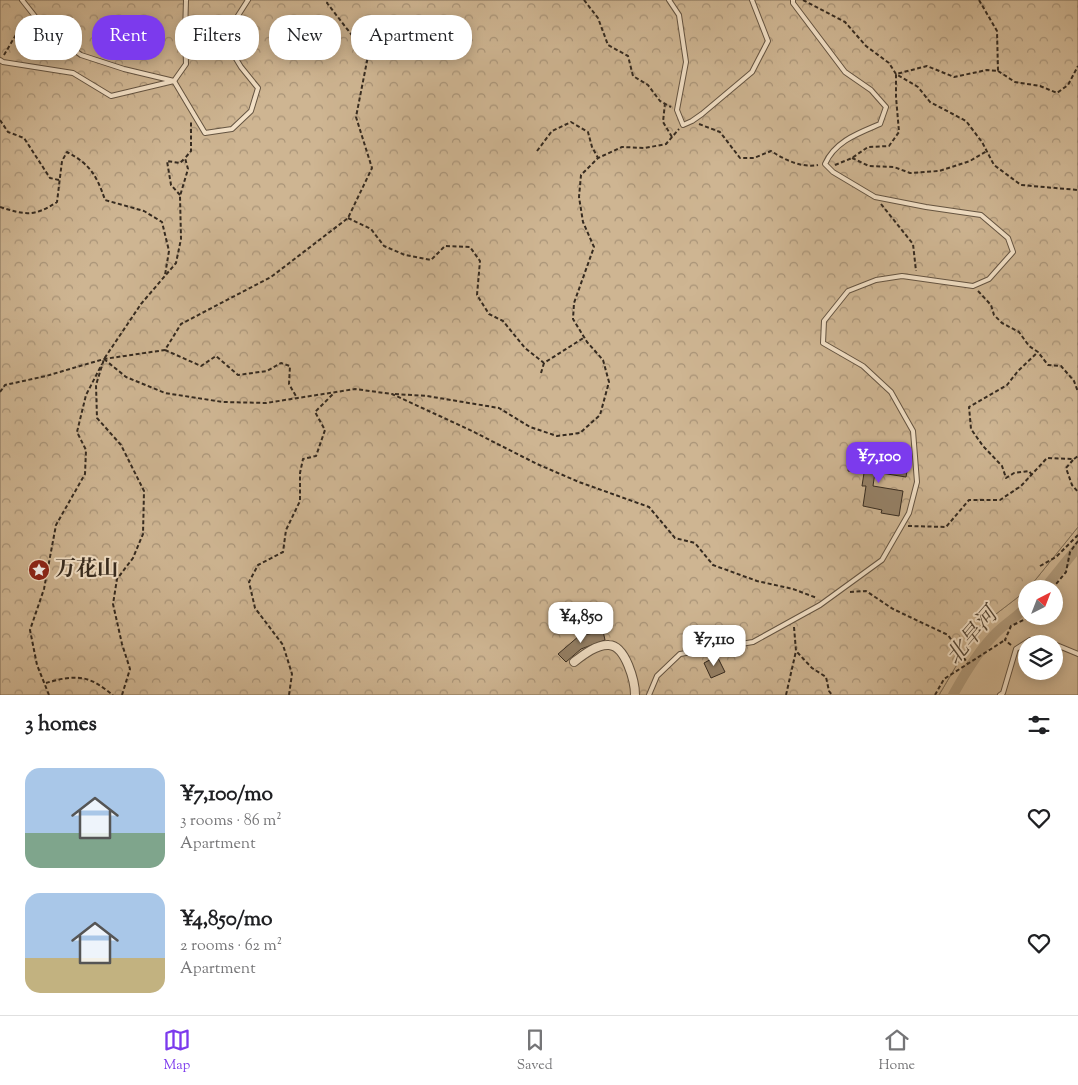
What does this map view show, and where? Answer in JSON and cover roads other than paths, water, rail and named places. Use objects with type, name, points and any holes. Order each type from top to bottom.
[{"type":"street","points":[[574,662],[586,652],[608,644],[614,646],[627,661],[632,673],[635,695]]},
{"type":"lane","points":[[22,0],[45,29],[81,54],[124,69],[174,81],[205,133],[232,129],[251,112],[258,88],[227,44],[232,25],[248,0]]},
{"type":"lane","points":[[0,60],[73,74],[111,96],[174,81],[186,64],[184,34],[186,0]]},
{"type":"lane","points":[[669,0],[679,15],[686,62],[678,110],[683,125],[692,122],[752,72],[768,41],[752,0]]},
{"type":"lane","points":[[649,695],[658,676],[680,654],[754,642],[838,593],[882,560],[909,513],[917,482],[913,431],[891,392],[863,366],[823,343],[824,321],[848,291],[876,280],[902,276],[973,286],[989,279],[1013,252],[1008,238],[980,215],[875,197],[833,172],[825,164],[842,142],[880,124],[886,107],[871,90],[844,72],[819,40],[793,3],[793,0]]},
{"type":"lane","points":[[1063,648],[1078,654]]},
{"type":"lane","points":[[1000,695],[1003,693],[1018,649]]},
{"type":"waterway","name":"北旱河","points":[[1051,580],[1078,547]]},
{"type":"waterway","name":"北旱河","points":[[953,695],[983,647],[1000,629],[1018,615]]},
{"type":"place","name":"万花山","points":[[39,570]]}]
